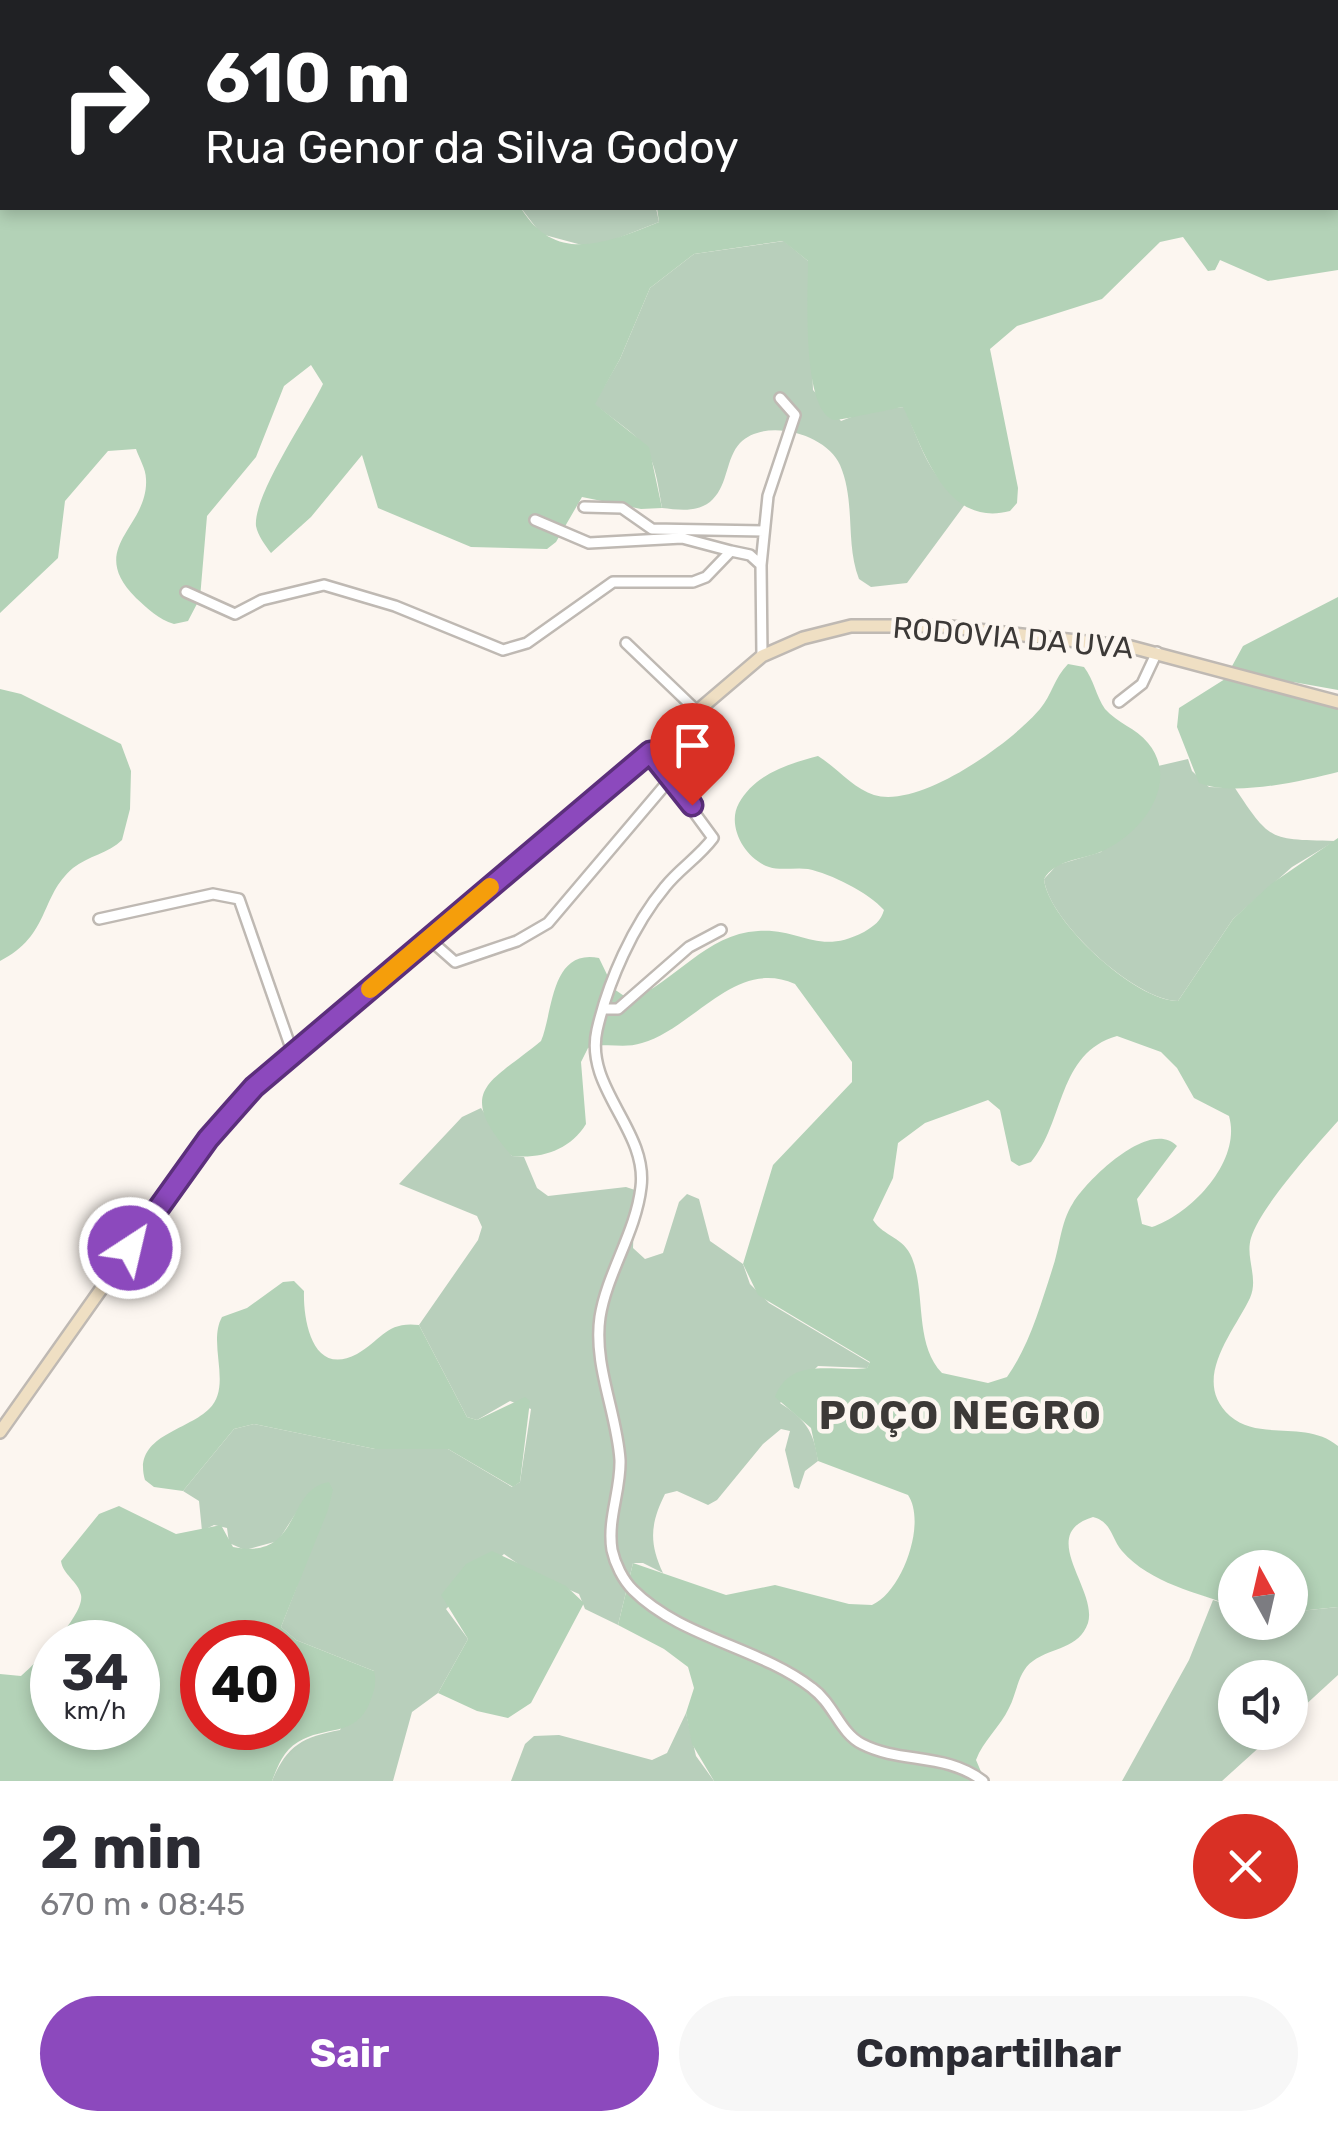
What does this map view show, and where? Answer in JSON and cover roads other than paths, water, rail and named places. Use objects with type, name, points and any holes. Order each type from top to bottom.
[{"type":"street","points":[[762,656],[761,564],[768,496],[795,415],[780,398]]},
{"type":"street","points":[[584,507],[622,508],[652,529],[764,531]]},
{"type":"street","points":[[535,520],[590,543],[682,538],[750,555],[761,564]]},
{"type":"street","points":[[186,592],[235,614],[262,600],[332,586],[395,606],[503,650],[526,643],[613,582],[694,582],[706,576],[730,551]]},
{"type":"street","name":"RODOVIA DA UVA","points":[[0,1432],[208,1139],[244,1097],[762,656],[820,633],[895,624],[1025,634],[1156,652],[1338,702]]},
{"type":"street","points":[[626,643],[698,712]]},
{"type":"street","points":[[1119,702],[1142,684],[1156,652]]},
{"type":"street","points":[[650,752],[712,838],[652,904],[603,1010],[595,1039],[598,1069],[642,1166],[635,1213],[600,1318],[600,1349],[620,1460],[610,1525],[612,1553],[633,1590],[671,1616],[812,1687],[835,1709],[844,1728],[864,1745],[946,1760],[983,1781]]},
{"type":"street","points":[[429,939],[455,962],[539,930],[579,890],[672,778]]},
{"type":"street","points":[[99,919],[201,896],[238,899],[292,1054]]},
{"type":"street","points":[[603,1010],[618,1009],[689,947],[722,930]]},
{"type":"district","name":"POÇO NEGRO","points":[[961,1415]]}]
